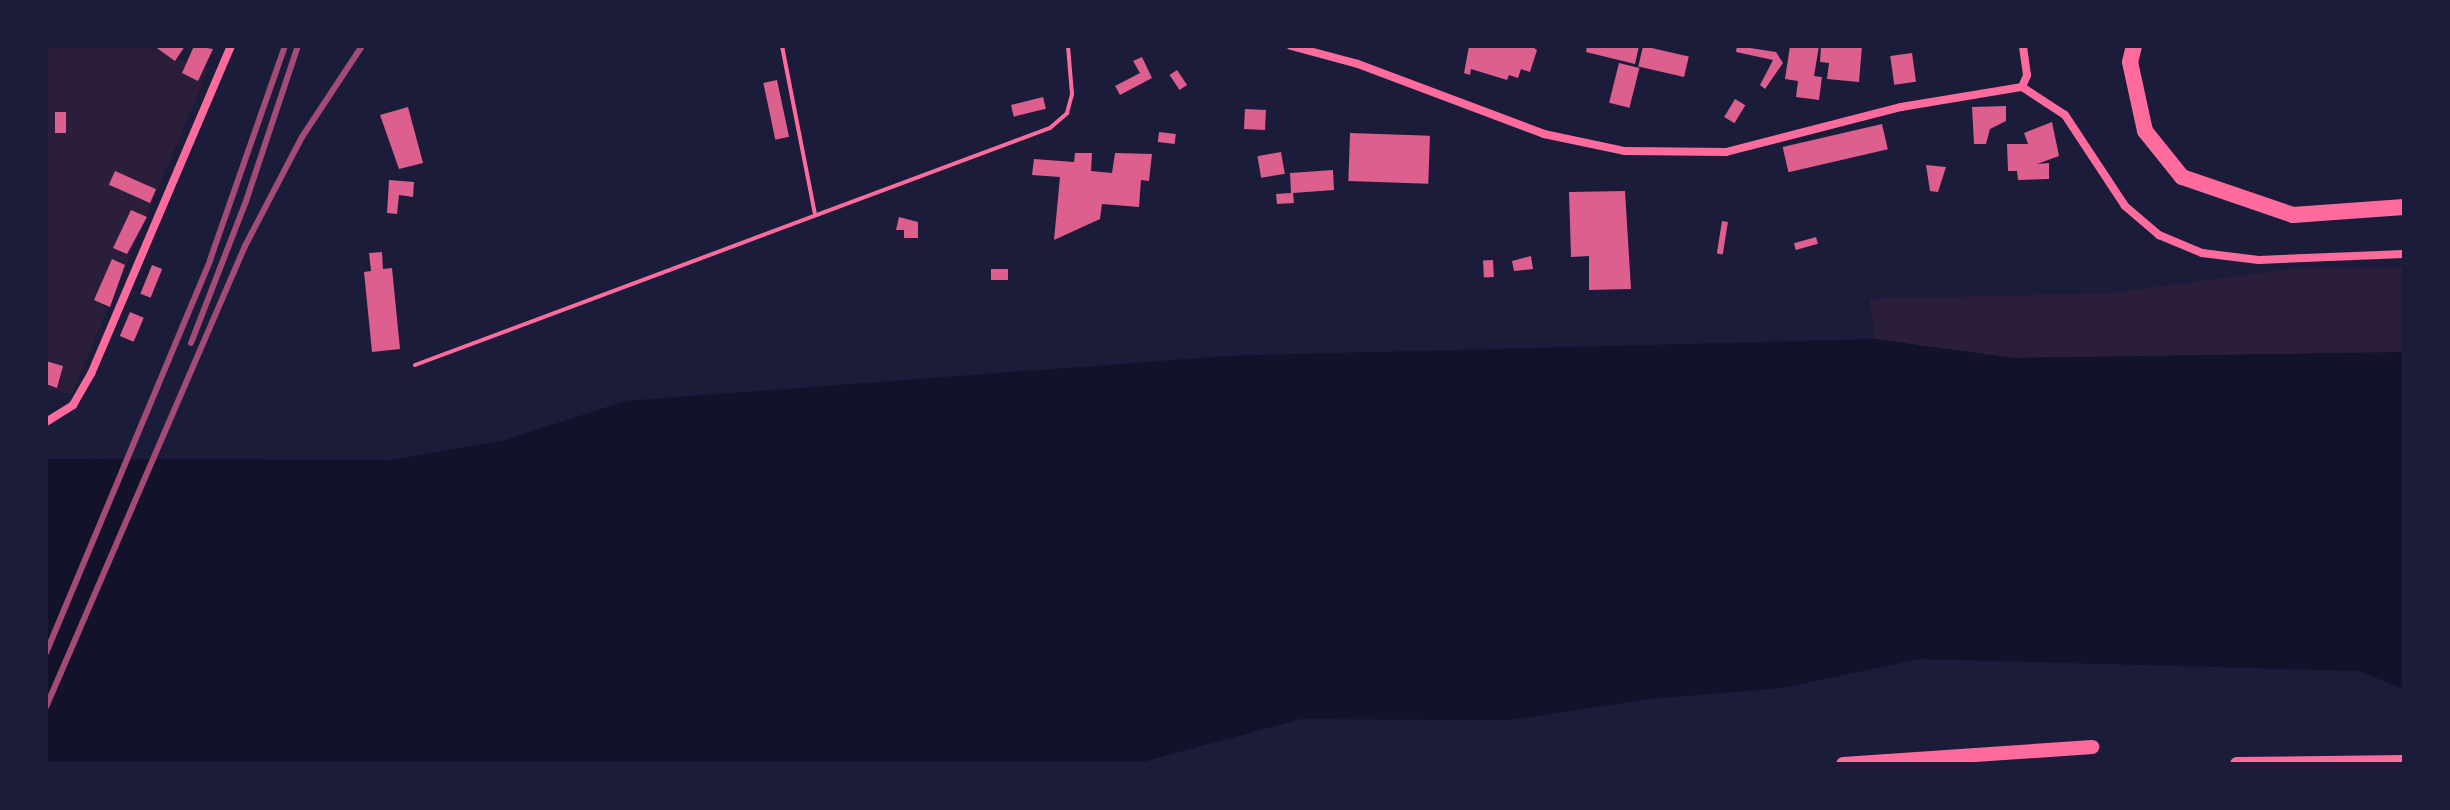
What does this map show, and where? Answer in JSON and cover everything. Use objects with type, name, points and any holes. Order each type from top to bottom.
[{"type":"highway","points":[[2134,46],[2130,62],[2145,131],[2182,177],[2293,215],[2404,207]]},
{"type":"main road","points":[[1843,764],[2092,747]]},
{"type":"main road","points":[[2237,764],[2404,762]]},
{"type":"street","points":[[46,422],[73,405],[91,374],[231,46]]},
{"type":"street","points":[[1291,46],[1358,64],[1544,134],[1625,151],[1726,152],[1901,107],[2022,87],[2065,115],[2125,206],[2159,235],[2202,253],[2259,260],[2404,254]]},
{"type":"street","points":[[2022,87],[2027,75],[2023,46]]},
{"type":"lane","points":[[782,46],[815,214]]},
{"type":"lane","points":[[415,365],[1050,128],[1067,113],[1072,94],[1068,46]]},
{"type":"shaded area","points":[[46,46],[146,46],[208,70],[72,394],[46,389]]},
{"type":"shaded area","points":[[2304,267],[2404,267],[2404,353],[2013,358],[1875,339],[1869,299],[2112,293]]},
{"type":"shaded area","points":[[1875,339],[2013,358],[2404,352],[2404,689],[2358,671],[1920,659],[1782,688],[1650,699],[1510,720],[1301,719],[1135,764],[46,764],[46,459],[391,460],[506,440],[625,401],[1227,356]]},
{"type":"building","points":[[154,46],[185,46],[175,61]]},
{"type":"building","points":[[194,46],[213,49],[198,81],[182,73]]},
{"type":"building","points":[[1469,46],[1531,46],[1537,50],[1530,72],[1521,69],[1518,78],[1509,75],[1507,80],[1471,69],[1470,75],[1464,73]]},
{"type":"building","points":[[1587,46],[1639,46],[1635,64],[1586,52]]},
{"type":"building","points":[[1643,46],[1689,57],[1684,77],[1638,66]]},
{"type":"building","points":[[1737,46],[1776,52],[1783,63],[1765,89],[1760,85],[1773,60],[1736,52]]},
{"type":"building","points":[[1790,46],[1819,46],[1814,76],[1822,77],[1819,100],[1796,97],[1798,81],[1785,79]]},
{"type":"building","points":[[1821,46],[1862,46],[1859,82],[1827,79],[1829,63],[1820,62]]},
{"type":"building","points":[[1912,53],[1916,82],[1894,85],[1890,56]]},
{"type":"building","points":[[1142,57],[1152,78],[1120,95],[1115,86],[1140,73],[1133,61]]},
{"type":"building","points":[[1619,63],[1639,68],[1629,108],[1609,103]]},
{"type":"building","points":[[1177,70],[1187,85],[1180,90],[1170,75]]},
{"type":"building","points":[[777,80],[789,137],[775,140],[763,83]]},
{"type":"building","points":[[1043,97],[1046,109],[1014,117],[1011,105]]},
{"type":"building","points":[[1735,99],[1745,105],[1734,123],[1724,117]]},
{"type":"building","points":[[2006,106],[2006,121],[1990,129],[1986,144],[1974,144],[1972,107]]},
{"type":"building","points":[[408,107],[423,163],[399,169],[380,115]]},
{"type":"building","points":[[1245,109],[1266,110],[1265,130],[1244,129]]},
{"type":"building","points":[[55,112],[66,112],[66,133],[55,133]]},
{"type":"building","points":[[2052,122],[2059,156],[2037,164],[2049,163],[2049,179],[2018,180],[2017,171],[2008,171],[2007,144],[2028,144],[2024,133]]},
{"type":"building","points":[[1882,124],[1888,149],[1788,172],[1783,147]]},
{"type":"building","points":[[1159,132],[1176,134],[1175,144],[1158,142]]},
{"type":"building","points":[[1350,133],[1430,136],[1428,184],[1348,181]]},
{"type":"building","points":[[1281,152],[1285,174],[1261,178],[1257,156]]},
{"type":"building","points":[[1075,153],[1092,153],[1091,171],[1112,173],[1115,153],[1152,154],[1149,181],[1141,180],[1139,207],[1102,204],[1100,219],[1054,240],[1060,177],[1032,175],[1034,159],[1074,162]]},
{"type":"building","points":[[1926,165],[1946,167],[1938,192],[1930,191]]},
{"type":"building","points":[[1333,170],[1334,190],[1293,193],[1294,203],[1277,204],[1276,194],[1291,193],[1290,173]]},
{"type":"building","points":[[115,171],[156,189],[150,203],[109,185]]},
{"type":"building","points":[[389,180],[414,182],[413,197],[399,195],[397,214],[387,213]]},
{"type":"building","points":[[1625,191],[1631,289],[1589,290],[1589,256],[1571,257],[1569,192]]},
{"type":"building","points":[[131,210],[147,217],[127,254],[113,248]]},
{"type":"building","points":[[899,217],[918,222],[918,238],[904,238],[904,230],[896,230]]},
{"type":"building","points":[[1722,221],[1728,222],[1723,255],[1717,254]]},
{"type":"building","points":[[1816,237],[1818,244],[1796,250],[1794,243]]},
{"type":"building","points":[[382,252],[383,269],[392,268],[400,349],[372,352],[364,272],[371,271],[369,253]]},
{"type":"building","points":[[1531,256],[1533,269],[1514,271],[1512,261]]},
{"type":"building","points":[[112,259],[125,265],[110,307],[94,300]]},
{"type":"building","points":[[1493,260],[1494,277],[1484,278],[1483,261]]},
{"type":"building","points":[[152,265],[162,269],[151,298],[140,294]]},
{"type":"building","points":[[991,269],[1008,269],[1008,280],[991,280]]},
{"type":"building","points":[[130,312],[144,318],[134,342],[120,336]]},
{"type":"building","points":[[46,361],[63,366],[57,388],[46,384]]},
{"type":"railway","points":[[46,653],[210,260],[285,46]]},
{"type":"railway","points":[[191,343],[246,201],[298,46]]},
{"type":"railway","points":[[46,707],[245,246],[302,137],[362,46]]}]
